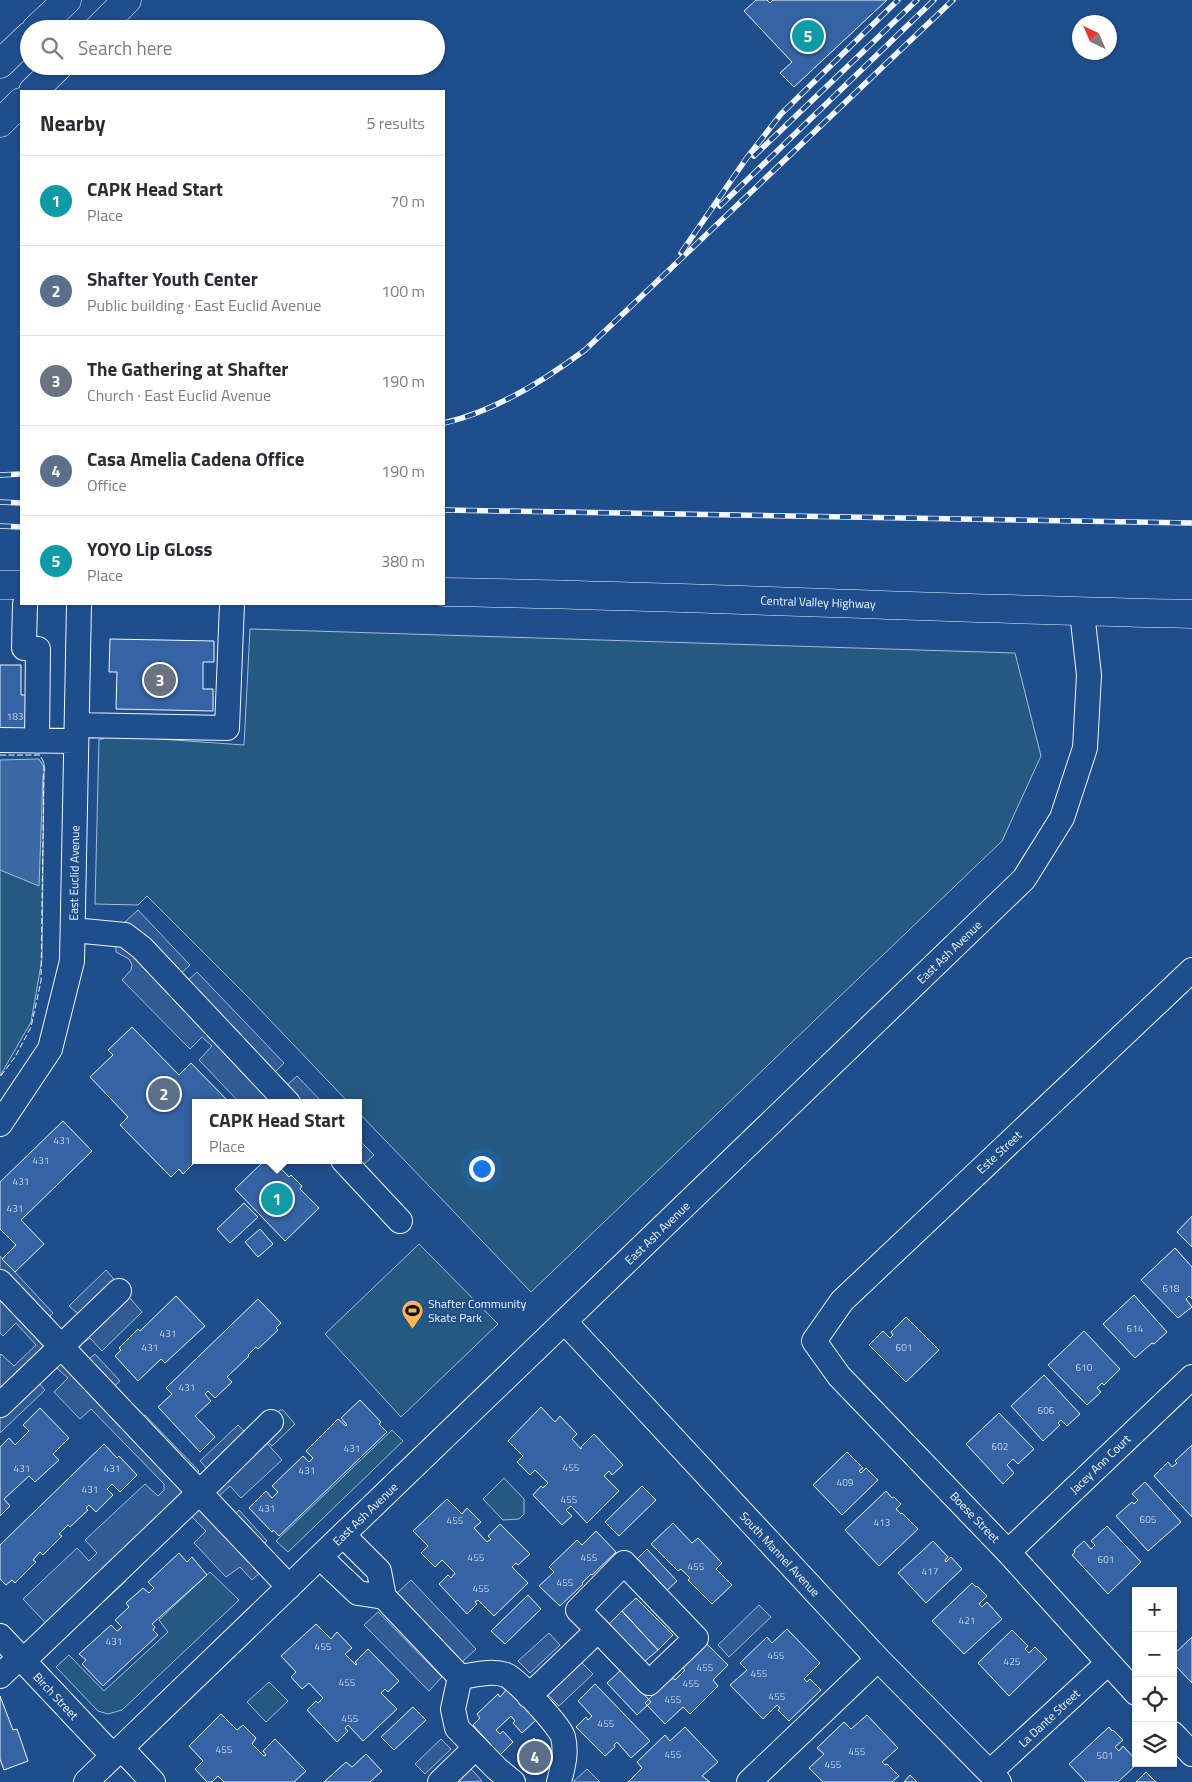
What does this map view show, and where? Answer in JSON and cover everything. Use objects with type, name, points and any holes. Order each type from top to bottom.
[{"type":"main road","points":[[46,20],[67,0]]},
{"type":"main road","points":[[107,20],[128,0]]},
{"type":"main road","points":[[0,64],[20,45]]},
{"type":"main road","points":[[34,90],[50,75]]},
{"type":"main road","points":[[0,123],[20,103]]},
{"type":"main road","points":[[0,585],[20,585]]},
{"type":"main road","name":"Central Valley Highway","points":[[445,592],[617,595],[1082,612],[1192,614]]},
{"type":"street","points":[[25,605],[24,648],[38,649],[37,741]]},
{"type":"street","name":"East Euclid Avenue","points":[[0,1124],[50,1049],[72,961],[79,605]]},
{"type":"street","points":[[0,740],[37,741],[76,733],[228,728],[232,605]]},
{"type":"street","name":"East Ash Avenue","points":[[86,1782],[1024,879],[1062,818],[1085,748],[1089,675],[1082,612]]},
{"type":"street","points":[[73,930],[125,935],[142,948],[284,1099]]},
{"type":"street","name":"Este Street","points":[[814,1341],[842,1301],[1192,970]]},
{"type":"street","points":[[347,1164],[400,1221]]},
{"type":"street","points":[[0,1282],[290,1586]]},
{"type":"street","points":[[0,1405],[119,1291]]},
{"type":"street","name":"South Mannel Avenue","points":[[565,1322],[878,1659],[995,1777]]},
{"type":"street","name":"Boese Street","points":[[814,1341],[839,1376],[1008,1552],[1132,1689]]},
{"type":"street","name":"Jacey Ann Court","points":[[1008,1552],[1192,1376]]},
{"type":"street","points":[[0,1676],[22,1659],[200,1492],[271,1422]]},
{"type":"street","points":[[343,1535],[379,1571],[384,1598],[460,1677]]},
{"type":"street","points":[[320,1557],[358,1593],[384,1598]]},
{"type":"street","points":[[624,1563],[696,1638],[649,1683],[598,1630],[578,1610],[624,1563]]},
{"type":"street","points":[[529,1696],[598,1630]]},
{"type":"street","name":"Birch Street","points":[[0,1636],[117,1752],[153,1782]]},
{"type":"street","points":[[748,1782],[878,1659]]},
{"type":"street","name":"La Dante Street","points":[[995,1777],[1108,1663]]},
{"type":"street","points":[[460,1677],[493,1672],[508,1676],[529,1696],[563,1734],[566,1754],[559,1782]]},
{"type":"street","points":[[460,1677],[453,1710],[457,1728],[497,1769],[513,1782]]},
{"type":"street","points":[[1177,1738],[1192,1754]]},
{"type":"street","points":[[440,1782],[476,1747]]},
{"type":"shaded area","points":[[250,629],[1015,653],[1041,756],[1002,841],[531,1292],[362,1116],[362,1099],[345,1099],[250,999],[147,896],[138,905],[95,904],[99,739],[103,739],[104,735],[244,745]]},
{"type":"shaded area","points":[[39,759],[45,769],[43,776],[39,886],[0,870],[0,760]]},
{"type":"shaded area","points":[[0,762],[44,763],[42,959],[31,1022],[0,1076]]},
{"type":"shaded area","points":[[138,910],[190,965],[177,977],[184,984],[197,972],[284,1063],[272,1075],[284,1088],[297,1076],[319,1099],[236,1099],[199,1060],[212,1046],[202,1037],[190,1049],[122,980],[131,970],[132,965],[129,959],[116,952],[115,926],[124,923]]},
{"type":"shaded area","points":[[362,1143],[374,1155],[361,1167],[360,1164],[362,1164]]},
{"type":"shaded area","name":"Shafter Community Skate Park","points":[[419,1244],[498,1324],[401,1417],[325,1334]]},
{"type":"shaded area","points":[[0,1256],[53,1313],[42,1324],[61,1336],[82,1317],[69,1306],[106,1270],[142,1312],[102,1351],[90,1338],[83,1343],[79,1348],[77,1360],[82,1365],[95,1354],[120,1381],[105,1395],[133,1425],[145,1415],[199,1471],[187,1482],[212,1474],[200,1461],[238,1425],[251,1438],[257,1432],[282,1460],[241,1498],[230,1486],[209,1505],[226,1522],[239,1510],[267,1541],[255,1553],[267,1566],[252,1580],[240,1567],[226,1577],[194,1543],[206,1531],[181,1506],[155,1525],[168,1539],[136,1569],[112,1567],[126,1581],[62,1640],[23,1599],[77,1548],[89,1561],[97,1553],[85,1540],[145,1484],[158,1496],[164,1490],[164,1484],[91,1409],[80,1419],[54,1392],[68,1378],[50,1362],[34,1377],[45,1390],[0,1433],[0,1355],[14,1366],[36,1345],[16,1323],[3,1336],[0,1333]]},
{"type":"shaded area","points":[[280,1410],[283,1410],[295,1424],[272,1446],[258,1430]]},
{"type":"shaded area","points":[[392,1430],[403,1441],[288,1552],[276,1541]]},
{"type":"shaded area","points":[[504,1478],[524,1499],[524,1514],[519,1519],[503,1520],[483,1499]]},
{"type":"shaded area","points":[[210,1572],[239,1600],[122,1710],[108,1714],[98,1711],[56,1667],[69,1655],[104,1691],[168,1632],[159,1620]]},
{"type":"shaded area","points":[[411,1580],[476,1649],[462,1662],[397,1593]]},
{"type":"shaded area","points":[[759,1605],[771,1617],[729,1657],[718,1645]]},
{"type":"shaded area","points":[[378,1612],[442,1677],[429,1691],[364,1625]]},
{"type":"shaded area","points":[[549,1633],[560,1645],[530,1673],[518,1661]]},
{"type":"shaded area","points":[[581,1662],[593,1674],[559,1706],[547,1694]]},
{"type":"shaded area","points":[[269,1682],[288,1701],[266,1722],[247,1702]]},
{"type":"shaded area","points":[[441,1739],[451,1749],[425,1774],[415,1764]]},
{"type":"shaded area","points":[[471,1769],[482,1781],[457,1782]]},
{"type":"shaded area","points":[[587,1769],[600,1782],[574,1781]]},
{"type":"building","points":[[756,0],[767,0],[770,3],[773,0],[887,0],[794,87],[780,73],[792,62],[744,11]]},
{"type":"building","points":[[110,639],[214,641],[214,662],[203,662],[203,689],[213,689],[213,711],[116,709],[117,672],[109,672]]},
{"type":"building","points":[[0,665],[21,665],[21,695],[31,695],[31,737],[0,737]]},
{"type":"building","points":[[132,1027],[179,1075],[191,1063],[226,1099],[192,1099],[193,1164],[183,1174],[179,1169],[171,1177],[120,1125],[128,1117],[90,1077],[113,1055],[108,1050]]},
{"type":"building","points":[[63,1121],[92,1151],[21,1220],[44,1244],[15,1272],[2,1259],[16,1245],[0,1229],[0,1182]]},
{"type":"building","points":[[261,1164],[277,1164],[289,1177],[291,1175],[302,1186],[300,1189],[319,1208],[285,1241],[235,1189]]},
{"type":"building","points":[[244,1203],[258,1217],[230,1243],[217,1229]]},
{"type":"building","points":[[1192,1216],[1192,1247],[1177,1232]]},
{"type":"building","points":[[260,1229],[273,1244],[258,1257],[245,1242]]},
{"type":"building","points":[[1175,1248],[1192,1267],[1192,1299],[1189,1296],[1186,1299],[1192,1307],[1178,1318],[1141,1280]]},
{"type":"building","points":[[1134,1295],[1167,1332],[1135,1358],[1103,1324]]},
{"type":"building","points":[[176,1296],[205,1326],[165,1363],[161,1359],[138,1381],[115,1356],[121,1350],[119,1348],[138,1329],[140,1331]]},
{"type":"building","points":[[258,1299],[281,1323],[276,1328],[278,1330],[258,1349],[256,1347],[227,1377],[232,1382],[215,1398],[208,1391],[205,1394],[211,1401],[195,1416],[215,1437],[200,1452],[158,1407],[172,1394],[166,1388]]},
{"type":"building","points":[[906,1317],[939,1350],[906,1382],[869,1345],[883,1331],[890,1338],[893,1335],[891,1332]]},
{"type":"building","points":[[1084,1331],[1120,1369],[1104,1385],[1102,1383],[1097,1388],[1101,1392],[1087,1405],[1048,1365]]},
{"type":"building","points":[[1044,1375],[1080,1414],[1067,1426],[1061,1420],[1058,1423],[1060,1425],[1043,1441],[1011,1406]]},
{"type":"building","points":[[360,1400],[381,1422],[379,1424],[387,1432],[279,1536],[273,1530],[272,1532],[249,1508],[266,1491],[272,1498],[278,1492],[272,1486],[303,1456],[309,1462],[313,1458],[306,1451],[338,1419],[346,1426],[341,1418]]},
{"type":"building","points":[[541,1407],[555,1422],[560,1416],[577,1434],[572,1439],[581,1449],[594,1434],[623,1465],[612,1475],[609,1471],[604,1476],[619,1491],[587,1523],[571,1506],[566,1510],[572,1516],[562,1525],[533,1495],[541,1486],[543,1488],[548,1483],[535,1470],[530,1475],[517,1462],[523,1456],[508,1441]]},
{"type":"building","points":[[40,1408],[69,1438],[53,1454],[59,1460],[35,1482],[29,1476],[4,1499],[10,1506],[0,1516],[0,1447],[9,1438],[15,1445],[29,1431],[23,1425]]},
{"type":"building","points":[[999,1413],[1034,1449],[1018,1464],[1013,1459],[1007,1465],[1014,1473],[1003,1484],[966,1444]]},
{"type":"building","points":[[104,1444],[117,1458],[119,1456],[137,1475],[120,1492],[112,1484],[107,1489],[113,1495],[96,1512],[89,1505],[86,1508],[88,1510],[70,1527],[68,1525],[59,1534],[62,1536],[43,1555],[40,1552],[33,1560],[36,1562],[15,1583],[12,1580],[6,1585],[0,1579],[0,1545]]},
{"type":"building","points":[[1192,1445],[1192,1517],[1154,1476],[1168,1462],[1172,1467],[1177,1463],[1175,1461]]},
{"type":"building","points":[[847,1452],[863,1468],[859,1471],[861,1473],[866,1468],[878,1480],[842,1515],[813,1485]]},
{"type":"building","points":[[1145,1482],[1181,1522],[1148,1551],[1116,1516],[1132,1502],[1134,1504],[1138,1500],[1132,1494]]},
{"type":"building","points":[[642,1486],[656,1500],[619,1536],[605,1522]]},
{"type":"building","points":[[886,1491],[901,1504],[896,1509],[918,1529],[879,1566],[845,1530]]},
{"type":"building","points":[[447,1499],[462,1514],[467,1508],[481,1522],[474,1528],[487,1542],[491,1539],[488,1536],[500,1524],[530,1554],[518,1565],[516,1563],[512,1567],[528,1583],[494,1616],[478,1600],[475,1602],[477,1604],[467,1614],[439,1584],[448,1575],[451,1578],[455,1573],[442,1560],[435,1567],[421,1553],[428,1546],[413,1531]]},
{"type":"building","points":[[673,1523],[692,1543],[698,1538],[722,1563],[716,1569],[732,1585],[712,1604],[688,1580],[690,1578],[681,1569],[678,1571],[651,1544]]},
{"type":"building","points":[[1107,1526],[1141,1562],[1108,1594],[1072,1555],[1075,1552],[1074,1550],[1084,1541],[1091,1549],[1095,1545],[1091,1541]]},
{"type":"building","points":[[596,1531],[616,1552],[591,1574],[560,1606],[539,1586],[554,1572],[549,1567],[577,1540],[582,1545]]},
{"type":"building","points":[[933,1541],[948,1557],[945,1560],[946,1562],[951,1557],[962,1569],[926,1603],[898,1573]]},
{"type":"building","points":[[647,1549],[677,1581],[663,1594],[633,1563]]},
{"type":"building","points":[[179,1553],[187,1562],[192,1557],[207,1575],[152,1624],[155,1627],[153,1630],[158,1635],[103,1686],[82,1664],[86,1660],[79,1654],[111,1625],[117,1631],[122,1627],[115,1620],[129,1607],[126,1603],[143,1588],[149,1593],[154,1588],[148,1582]]},
{"type":"building","points":[[972,1583],[987,1596],[979,1604],[982,1607],[987,1602],[1002,1619],[964,1654],[932,1621]]},
{"type":"building","points":[[528,1595],[541,1609],[505,1644],[491,1631]]},
{"type":"building","points":[[636,1598],[673,1635],[658,1650],[622,1611]]},
{"type":"building","points":[[622,1611],[658,1650],[644,1662],[609,1624]]},
{"type":"building","points":[[316,1624],[331,1639],[337,1632],[352,1648],[345,1654],[356,1665],[355,1662],[368,1649],[399,1681],[388,1692],[385,1689],[381,1693],[397,1709],[363,1741],[348,1725],[345,1728],[348,1731],[337,1742],[307,1710],[316,1701],[318,1703],[323,1698],[309,1683],[302,1689],[291,1677],[296,1672],[281,1656]]},
{"type":"building","points":[[787,1629],[820,1663],[804,1679],[807,1682],[810,1679],[821,1690],[789,1721],[778,1710],[780,1708],[777,1705],[763,1719],[730,1685],[747,1670],[740,1663],[767,1637],[772,1643]]},
{"type":"building","points":[[1012,1630],[1028,1646],[1025,1649],[1029,1653],[1035,1647],[1047,1659],[1009,1696],[978,1663]]},
{"type":"building","points":[[1192,1637],[1192,1683],[1177,1667],[1177,1651]]},
{"type":"building","points":[[706,1643],[728,1665],[713,1680],[718,1686],[690,1714],[683,1707],[665,1724],[645,1703],[671,1677],[675,1680],[685,1670],[682,1667]]},
{"type":"building","points":[[621,1670],[651,1702],[637,1715],[607,1683]]},
{"type":"building","points":[[595,1684],[650,1741],[631,1758],[617,1742],[614,1745],[615,1747],[605,1756],[576,1727],[586,1717],[588,1720],[592,1716],[578,1701]]},
{"type":"building","points":[[507,1689],[536,1720],[522,1733],[513,1723],[515,1721],[511,1716],[496,1730],[500,1734],[503,1731],[513,1742],[500,1755],[473,1725],[480,1718],[477,1714],[498,1694],[500,1697]]},
{"type":"building","points":[[0,1696],[13,1730],[17,1729],[28,1761],[4,1770],[0,1759]]},
{"type":"building","points":[[413,1707],[426,1720],[394,1750],[381,1737]]},
{"type":"building","points":[[221,1714],[237,1730],[243,1725],[256,1738],[252,1744],[264,1756],[266,1755],[263,1751],[275,1739],[306,1771],[294,1782],[224,1782],[218,1776],[212,1782],[207,1782],[195,1769],[203,1761],[189,1746]]},
{"type":"building","points":[[867,1715],[898,1748],[882,1762],[885,1765],[887,1764],[899,1776],[892,1782],[823,1782],[809,1768],[824,1754],[817,1748],[844,1722],[851,1729]]},
{"type":"building","points":[[685,1727],[718,1762],[702,1776],[710,1782],[628,1782],[642,1768],[637,1762],[665,1735],[670,1741]]},
{"type":"building","points":[[1109,1727],[1123,1740],[1115,1747],[1119,1751],[1123,1746],[1132,1756],[1132,1767],[1134,1767],[1118,1782],[1086,1782],[1069,1764]]},
{"type":"building","points":[[534,1738],[554,1759],[537,1775],[517,1755]]},
{"type":"building","points":[[366,1754],[382,1771],[370,1782],[324,1782],[346,1762],[352,1767]]},
{"type":"building","points":[[1146,1772],[1156,1782],[1136,1782]]},
{"type":"building","points":[[910,1775],[917,1782],[904,1782]]},
{"type":"railway","points":[[681,253],[746,159],[781,114],[898,0]]},
{"type":"railway","points":[[754,156],[917,0]]},
{"type":"railway","points":[[720,206],[934,0]]},
{"type":"railway","points":[[445,423],[481,411],[518,394],[553,373],[585,350],[953,0]]},
{"type":"railway","points":[[0,475],[20,474]]},
{"type":"railway","points":[[0,502],[20,503]]},
{"type":"railway","points":[[445,510],[1192,523]]},
{"type":"railway","points":[[0,526],[20,527]]},
{"type":"fence","points":[[0,755],[40,755],[44,763],[41,981],[31,1027],[15,1057],[0,1077]]},
{"type":"place","name":"YOYO Lip GLoss","points":[[808,36]]},
{"type":"place","name":"The Gathering at Shafter","points":[[160,680]]},
{"type":"place","name":"Shafter Youth Center","points":[[164,1094]]},
{"type":"place","name":"CAPK Head Start","points":[[277,1199]]},
{"type":"place","name":"Shafter Community Skate Park","points":[[412,1329]]},
{"type":"place","name":"Casa Amelia Cadena Office","points":[[535,1757]]}]
